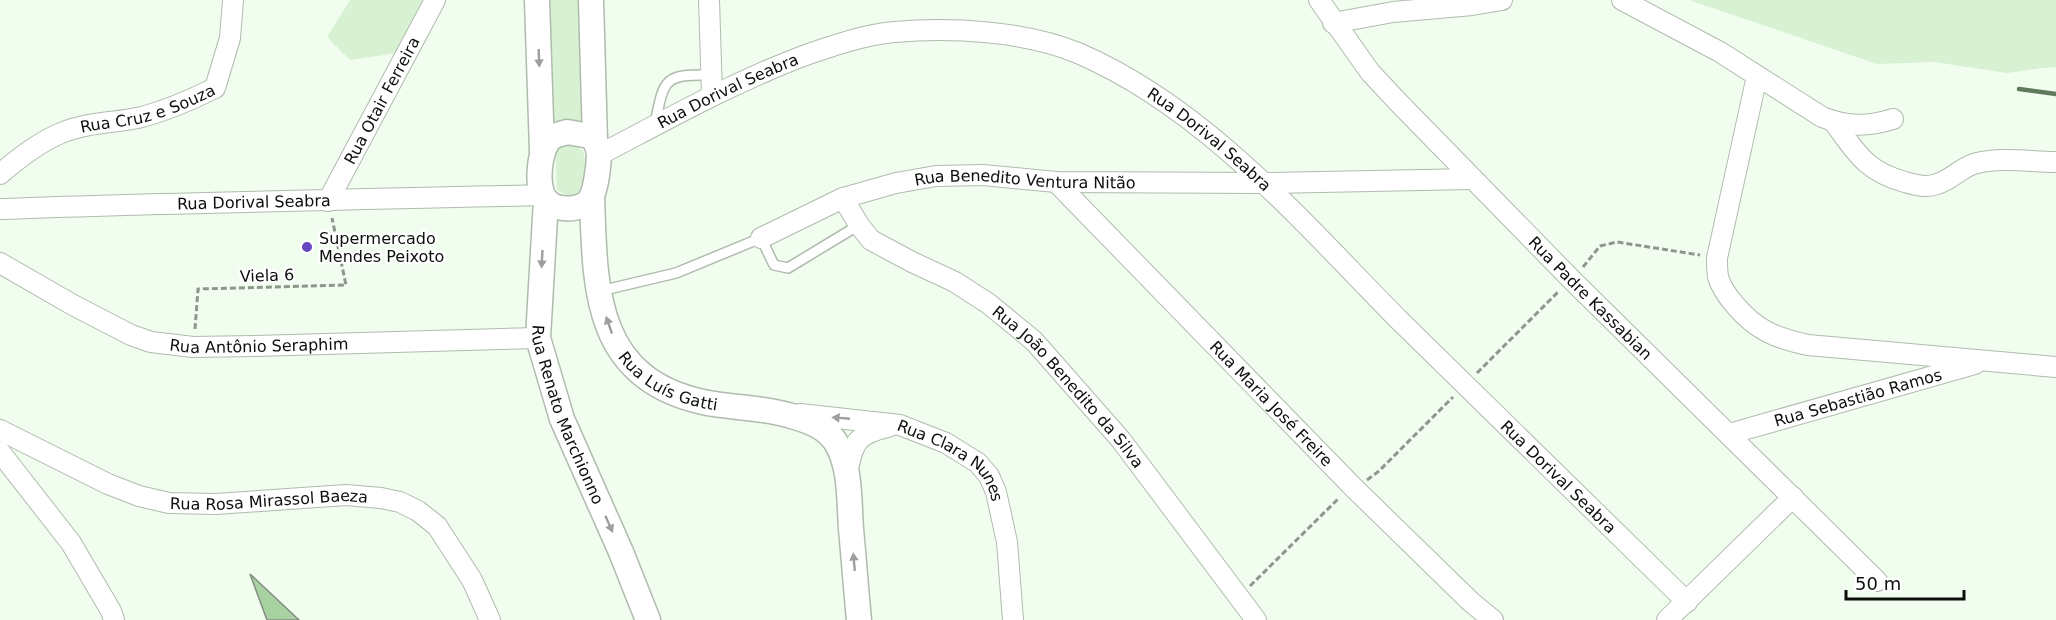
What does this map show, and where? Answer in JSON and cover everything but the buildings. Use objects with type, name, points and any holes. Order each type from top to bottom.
[{"type":"street","name":"Rua Cruz e Souza","points":[[0,174],[28,152],[63,132],[140,117],[176,107],[215,88],[230,38],[233,0]]},
{"type":"street","name":"Rua Otair Ferreira","points":[[328,201],[435,0]]},
{"type":"street","points":[[537,0],[543,151],[540,187],[544,197],[562,208],[572,208],[588,201],[597,180],[591,0]]},
{"type":"street","points":[[709,0],[712,95]]},
{"type":"street","name":"Rua Padre Kassabian","points":[[1318,0],[1370,72],[1473,179],[1877,581]]},
{"type":"street","points":[[1333,23],[1393,12],[1502,0]]},
{"type":"street","points":[[1622,0],[1671,25],[1797,102],[1833,121],[1870,126],[1893,119]]},
{"type":"street","name":"Rua Dorival Seabra","points":[[597,148],[655,126],[712,95],[765,71],[832,46],[891,33],[951,30],[1016,36],[1075,52],[1132,80],[1199,128],[1264,183],[1465,385],[1687,602]]},
{"type":"street","points":[[1757,76],[1717,258],[1718,278],[1726,296],[1747,319],[1764,332],[1808,345],[2056,367]]},
{"type":"street","points":[[1833,121],[1869,166],[1890,177],[1918,185],[1928,186],[1941,183],[1967,166],[1980,162],[2056,162]]},
{"type":"street","points":[[543,151],[553,136],[567,132],[583,133],[597,148]]},
{"type":"street","name":"Rua Benedito Ventura Nitão","points":[[760,238],[843,198],[896,183],[936,176],[983,176],[1056,182],[1264,183],[1473,179]]},
{"type":"street","name":"Rua Maria José Freire","points":[[1056,182],[1354,488],[1492,620]]},
{"type":"street","name":"Rua Luís Gatti","points":[[592,196],[598,292],[616,346],[631,365],[647,379],[672,392],[702,402],[779,412],[819,426],[835,441],[847,476],[859,620]]},
{"type":"street","name":"Rua Dorival Seabra","points":[[0,209],[188,202],[544,197]]},
{"type":"street","name":"Rua Renato Marchionno","points":[[544,197],[538,338],[562,419],[621,552],[648,620]]},
{"type":"street","name":"Rua João Benedito da Silva","points":[[843,198],[871,240],[955,282],[989,304],[1034,341],[1121,440],[1256,620]]},
{"type":"street","name":"Rua Antônio Seraphim","points":[[0,263],[131,335],[151,342],[193,347],[538,338]]},
{"type":"street","name":"Rua Sebastião Ramos","points":[[1729,434],[1986,361]]},
{"type":"street","name":"Rua Clara Nunes","points":[[779,412],[900,425],[946,443],[978,463],[989,476],[996,492],[1007,542],[1013,620]]},
{"type":"street","name":"Rua Luís Gatti","points":[[847,476],[852,450],[859,438],[878,429],[900,425]]},
{"type":"street","name":"Rua Rosa Mirassol Baeza","points":[[0,430],[108,484],[139,496],[169,503],[216,504],[346,495],[400,502],[418,511],[437,525],[472,580],[490,620]]},
{"type":"street","points":[[0,452],[70,543],[111,611],[114,620]]},
{"type":"street","points":[[1667,620],[1793,496]]},
{"type":"lane","points":[[655,126],[660,96],[668,82],[681,74],[712,75]]},
{"type":"lane","points":[[760,238],[774,265],[788,268],[859,225]]},
{"type":"lane","name":"Rua Benedito Ventura Nitão","points":[[598,292],[676,273],[760,238]]},
{"type":"path","name":"Viela 6","points":[[193,347],[198,289],[346,285],[328,201]]},
{"type":"green space","points":[[350,0],[429,0],[404,52],[350,60],[327,37]]},
{"type":"green space","points":[[539,0],[581,0],[584,121],[543,122]]},
{"type":"green space","points":[[1689,0],[2056,0],[2056,67],[2007,73],[1934,62],[1877,64]]},
{"type":"green space","points":[[568,141],[583,151],[586,164],[585,194],[569,197],[557,190],[555,145]]},
{"type":"waterway","points":[[2019,89],[2056,94]]},
{"type":"place","name":"Supermercado Mendes Peixoto","points":[[307,247]]}]
